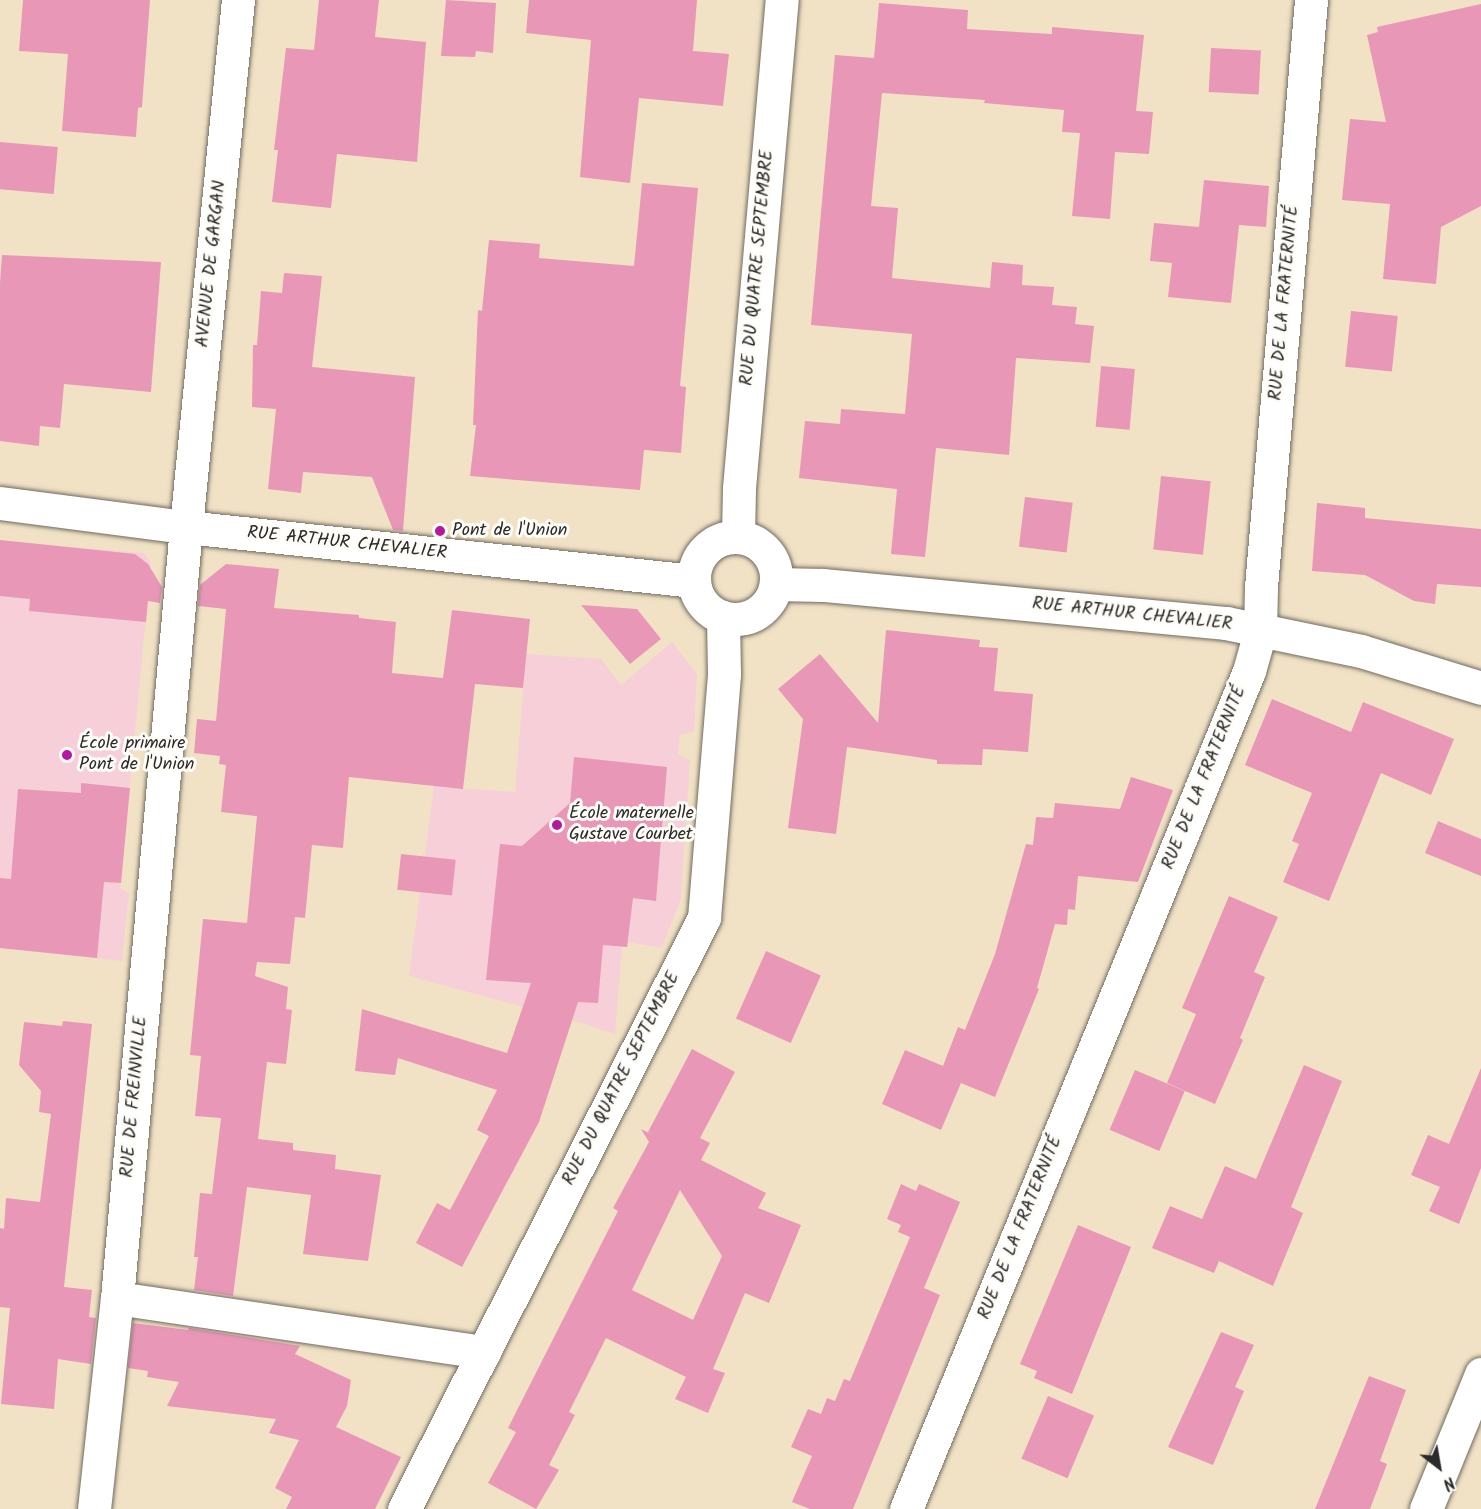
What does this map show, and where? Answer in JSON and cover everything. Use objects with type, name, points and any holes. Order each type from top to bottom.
[{"type":"street","name":"AVENUE DE GARGAN","points":[[186,527],[238,0]]},
{"type":"street","name":"RUE DU QUATRE SEPTEMBRE","points":[[738,536],[739,488],[782,0]]},
{"type":"street","name":"RUE DE LA FRATERNITÉ","points":[[906,1509],[1249,671],[1260,632],[1261,587],[1311,0]]},
{"type":"street","name":"RUE ARTHUR CHEVALIER","points":[[0,503],[186,527],[694,581]]},
{"type":"street","name":"RUE DE FREINVILLE","points":[[94,1509],[117,1298],[186,527]]},
{"type":"street","points":[[738,536],[763,547],[772,558],[776,584],[771,598],[763,609],[751,616],[738,619],[723,617],[704,603],[694,581],[696,567],[711,544],[724,538],[738,536]]},
{"type":"street","name":"RUE ARTHUR CHEVALIER","points":[[776,584],[823,585],[1226,623],[1260,632],[1361,651],[1481,688]]},
{"type":"street","name":"RUE DU QUATRE SEPTEMBRE","points":[[404,1509],[704,918],[724,674],[723,617]]},
{"type":"street","points":[[117,1298],[484,1352]]},
{"type":"street","points":[[1426,1509],[1481,1374]]},
{"type":"shaded area","name":"École primaire Pont de l'Union","points":[[0,541],[144,553],[151,564],[120,888],[129,893],[122,961],[0,948]]},
{"type":"shaded area","name":"École maternelle Gustave Courbet","points":[[672,642],[697,674],[694,731],[680,735],[678,754],[690,760],[681,898],[662,948],[628,942],[627,947],[622,947],[615,1034],[572,1020],[409,976],[434,786],[515,792],[526,654],[601,659],[621,685]]},
{"type":"building","points":[[23,0],[150,0],[142,107],[138,108],[136,137],[62,131],[68,54],[19,51]]},
{"type":"building","points":[[319,0],[379,0],[375,37],[426,42],[417,162],[337,154],[331,208],[272,202],[278,150],[274,150],[286,48],[314,50]]},
{"type":"building","points":[[446,0],[496,3],[493,53],[476,51],[475,57],[441,56]]},
{"type":"building","points":[[529,0],[697,0],[693,51],[729,54],[723,106],[639,98],[630,183],[580,177],[591,40],[526,33]]},
{"type":"building","points":[[879,3],[968,10],[967,29],[1052,34],[1052,27],[1144,35],[1136,111],[1153,112],[1149,154],[1115,152],[1110,219],[1072,216],[1080,133],[1062,132],[1064,110],[984,103],[985,100],[882,93],[871,206],[898,208],[892,278],[990,288],[992,262],[1023,265],[1022,285],[1054,287],[1052,305],[1077,307],[1075,324],[1094,326],[1090,363],[1016,358],[1009,455],[936,448],[925,557],[891,554],[897,489],[799,478],[805,421],[840,424],[841,409],[905,414],[912,334],[811,325],[835,55],[874,58]]},
{"type":"building","points":[[1481,4],[1481,206],[1441,227],[1436,284],[1383,279],[1390,204],[1342,200],[1350,119],[1386,122],[1367,35],[1378,32],[1377,27]]},
{"type":"building","points":[[1211,48],[1261,51],[1259,95],[1209,92]]},
{"type":"building","points":[[0,142],[58,147],[54,194],[0,189]]},
{"type":"building","points":[[1204,180],[1269,186],[1266,227],[1239,225],[1231,303],[1168,297],[1172,263],[1150,261],[1154,223],[1199,227]]},
{"type":"building","points":[[642,183],[698,188],[680,386],[686,387],[681,453],[644,450],[640,490],[470,476],[476,425],[473,425],[478,310],[482,311],[489,240],[540,244],[539,258],[634,266]]},
{"type":"building","points":[[2,255],[161,262],[151,392],[64,384],[60,428],[40,426],[39,446],[0,441]]},
{"type":"building","points":[[284,273],[322,276],[312,367],[415,377],[403,531],[393,530],[372,477],[303,472],[301,493],[268,489],[276,409],[252,407],[253,345],[257,345],[261,291],[282,293]]},
{"type":"building","points":[[1351,311],[1398,316],[1392,372],[1345,367]]},
{"type":"building","points":[[1101,366],[1135,369],[1130,430],[1096,427]]},
{"type":"building","points":[[1161,476],[1211,481],[1203,555],[1153,550]]},
{"type":"building","points":[[1025,497],[1073,503],[1067,552],[1019,547]]},
{"type":"building","points":[[1317,503],[1365,508],[1365,518],[1481,529],[1481,587],[1437,584],[1435,604],[1414,601],[1365,575],[1312,571]]},
{"type":"building","points":[[0,540],[135,554],[148,564],[162,587],[160,603],[148,601],[146,622],[29,611],[30,599],[0,596]]},
{"type":"building","points":[[226,564],[279,569],[274,608],[359,615],[359,618],[396,622],[392,673],[443,678],[452,610],[530,619],[523,688],[475,684],[463,789],[349,777],[343,848],[312,845],[305,918],[295,917],[290,964],[257,962],[255,976],[288,987],[286,1009],[292,1010],[286,1064],[267,1062],[258,1139],[293,1143],[293,1150],[336,1155],[335,1169],[381,1175],[368,1261],[303,1254],[311,1195],[247,1187],[233,1296],[194,1290],[198,1257],[194,1257],[200,1193],[212,1194],[221,1118],[195,1116],[201,1056],[190,1055],[203,919],[247,923],[257,816],[221,812],[226,765],[219,764],[220,756],[194,753],[197,719],[216,721],[226,609],[198,606],[200,585]]},
{"type":"building","points":[[581,605],[637,609],[661,639],[630,664]]},
{"type":"building","points":[[886,630],[980,640],[979,647],[998,648],[994,691],[1033,694],[1028,752],[983,749],[982,765],[937,764],[937,760],[847,747],[836,834],[788,828],[803,719],[778,689],[820,654],[878,723]]},
{"type":"building","points":[[1272,699],[1351,732],[1363,702],[1454,739],[1431,795],[1381,773],[1329,901],[1283,882],[1299,844],[1292,841],[1312,793],[1245,765]]},
{"type":"building","points":[[574,757],[667,767],[656,901],[633,898],[627,947],[603,945],[598,1003],[578,1002],[539,1122],[462,1267],[416,1243],[437,1203],[450,1210],[489,1136],[477,1130],[497,1090],[398,1058],[395,1075],[355,1071],[362,1009],[507,1053],[531,983],[486,980],[500,844],[522,846],[570,803]]},
{"type":"building","points":[[1131,777],[1173,790],[1138,882],[1078,876],[1075,910],[1068,909],[1067,925],[1055,924],[1037,988],[1039,989],[995,1097],[961,1083],[941,1130],[882,1104],[905,1050],[943,1066],[958,1027],[965,1030],[995,954],[1026,844],[1033,845],[1036,817],[1053,818],[1055,803],[1120,809]]},
{"type":"building","points":[[81,783],[130,788],[121,883],[104,882],[97,958],[0,948],[0,878],[11,879],[18,789],[81,793]]},
{"type":"building","points":[[1438,821],[1481,839],[1481,876],[1425,853]]},
{"type":"building","points":[[401,854],[456,860],[452,896],[397,890]]},
{"type":"building","points":[[1229,896],[1278,917],[1254,972],[1265,977],[1240,1038],[1243,1040],[1215,1104],[1167,1083],[1196,1014],[1182,1008]]},
{"type":"building","points":[[766,951],[821,975],[791,1043],[736,1019]]},
{"type":"building","points":[[63,1021],[92,1024],[64,1287],[92,1290],[89,1317],[96,1318],[91,1364],[58,1359],[54,1409],[1,1404],[10,1308],[0,1307],[0,1228],[4,1229],[6,1198],[40,1202],[51,1114],[39,1112],[41,1091],[19,1065],[24,1022],[62,1026]]},
{"type":"building","points":[[692,1049],[735,1072],[700,1138],[710,1143],[701,1160],[766,1193],[758,1208],[801,1225],[769,1303],[745,1293],[713,1369],[725,1373],[708,1413],[675,1399],[686,1377],[606,1338],[569,1412],[575,1415],[549,1465],[559,1470],[536,1509],[488,1483],[516,1432],[508,1428],[618,1211],[613,1208],[649,1142],[641,1129],[653,1135],[648,1132]],"holes":[[[680,1190],[722,1256],[693,1320],[632,1290]]]},
{"type":"building","points":[[1304,1065],[1342,1081],[1291,1207],[1303,1213],[1273,1286],[1219,1261],[1214,1273],[1152,1248],[1170,1206],[1202,1219],[1225,1166],[1256,1179]]},
{"type":"building","points":[[1481,1068],[1481,1168],[1459,1224],[1429,1211],[1440,1187],[1411,1175],[1428,1135],[1449,1144]]},
{"type":"building","points":[[1135,1070],[1185,1091],[1159,1151],[1110,1130]]},
{"type":"building","points":[[901,1184],[916,1191],[919,1184],[960,1202],[924,1288],[940,1295],[853,1509],[810,1509],[792,1502],[812,1456],[791,1447],[808,1409],[821,1414],[827,1398],[835,1401],[844,1379],[850,1381],[910,1237],[898,1232],[901,1225],[887,1219]]},
{"type":"building","points":[[1078,1225],[1131,1247],[1072,1394],[1034,1378],[1037,1371],[1020,1364]]},
{"type":"building","points":[[133,1323],[188,1330],[189,1328],[300,1346],[295,1354],[351,1380],[347,1406],[336,1427],[401,1457],[375,1509],[286,1509],[292,1497],[275,1488],[299,1440],[269,1433],[276,1419],[167,1406],[179,1382],[147,1377],[148,1371],[128,1368]]},
{"type":"building","points":[[1221,1332],[1254,1345],[1235,1387],[1244,1391],[1213,1465],[1168,1447]]},
{"type":"building","points":[[1369,1376],[1406,1390],[1380,1461],[1387,1464],[1370,1509],[1315,1509]]},
{"type":"building","points":[[1048,1396],[1094,1416],[1067,1478],[1021,1459]]},
{"type":"place","name":"Pont de l'Union","points":[[440,531]]},
{"type":"place","name":"École primaire Pont de l'Union","points":[[67,755]]},
{"type":"place","name":"École maternelle Gustave Courbet","points":[[557,825]]}]
